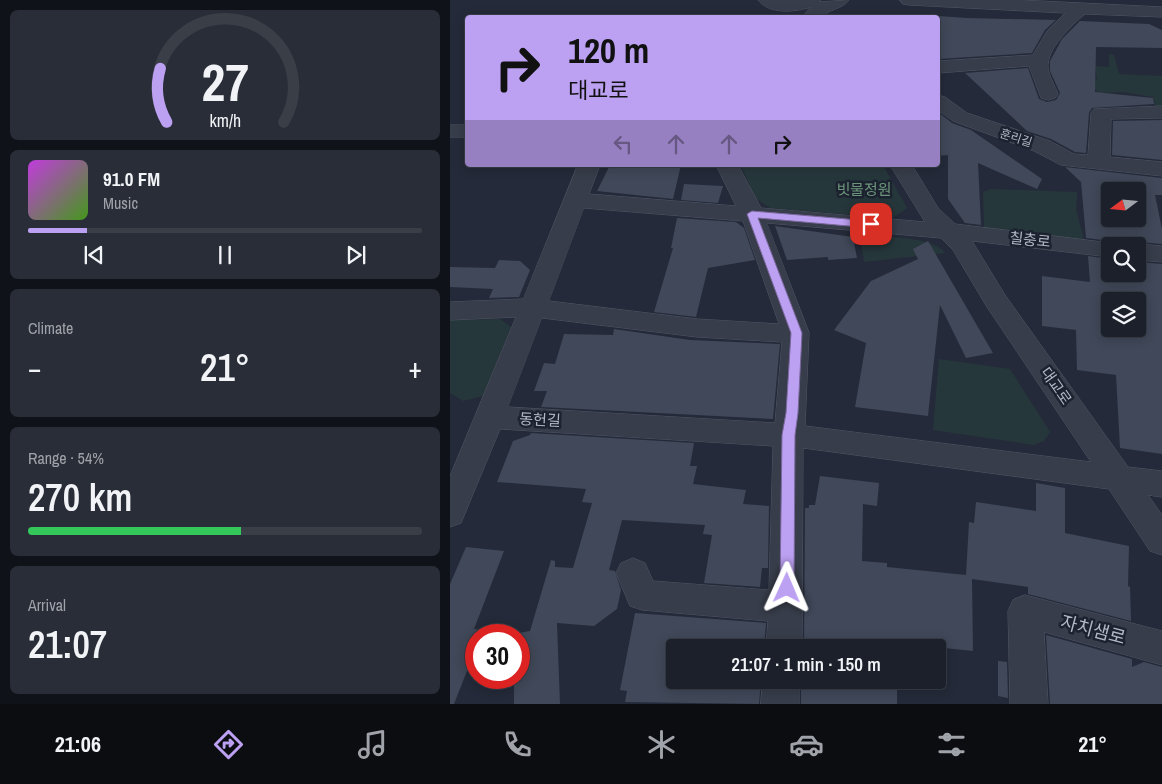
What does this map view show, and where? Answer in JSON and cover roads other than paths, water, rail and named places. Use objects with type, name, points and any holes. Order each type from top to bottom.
[{"type":"street","points":[[767,0],[803,7],[820,8],[839,0]]},
{"type":"street","points":[[908,0],[1162,12]]},
{"type":"street","points":[[915,15],[917,0]]},
{"type":"street","points":[[1048,94],[1038,69],[1039,60],[1044,55],[1049,40],[1061,25],[1081,8]]},
{"type":"street","points":[[940,67],[1039,60]]},
{"type":"street","name":"훈리길","points":[[940,102],[960,117],[1042,146],[1069,160],[1162,169]]},
{"type":"street","points":[[1099,162],[1100,113],[1162,112]]},
{"type":"street","points":[[450,131],[465,131]]},
{"type":"street","points":[[450,514],[588,167]]},
{"type":"street","points":[[728,167],[752,214],[796,333],[792,413],[788,435],[784,639]]},
{"type":"street","name":"대교로","points":[[902,167],[929,212],[963,246],[996,301],[1121,479],[1162,541]]},
{"type":"street","points":[[576,200],[950,231]]},
{"type":"street","name":"칠충로","points":[[950,231],[1101,247]]},
{"type":"street","points":[[1146,253],[1162,254]]},
{"type":"street","points":[[450,311],[533,308],[585,312],[699,328],[768,334],[796,333]]},
{"type":"street","name":"동헌길","points":[[490,417],[788,435],[1121,479]]},
{"type":"street","points":[[1121,479],[1162,484]]},
{"type":"street","points":[[633,573],[642,595],[786,607]]},
{"type":"street","name":"자치샘로","points":[[1028,704],[1025,612],[1162,648]]},
{"type":"street","points":[[780,704],[781,689]]},
{"type":"park label","name":"빗물정원","points":[[864,190]]}]
